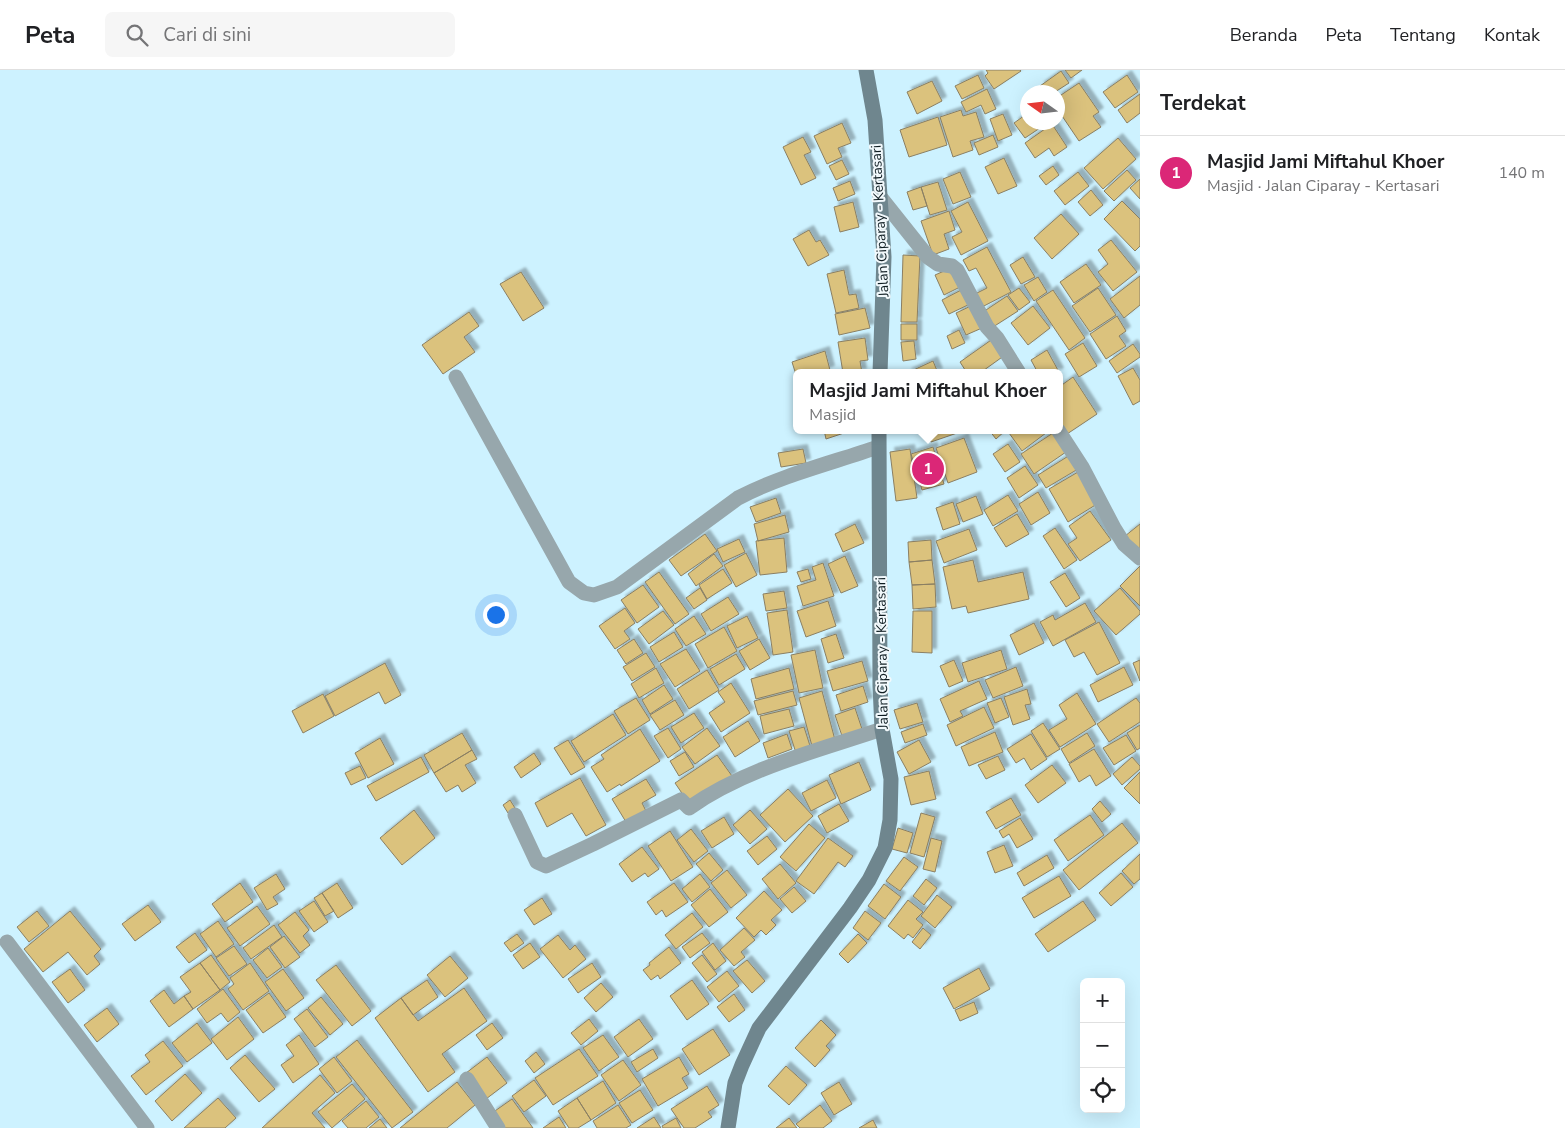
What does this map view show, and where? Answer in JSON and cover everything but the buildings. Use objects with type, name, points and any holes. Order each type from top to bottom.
[{"type":"main road","name":"Jalan Ciparay - Kertasari","points":[[866,70],[875,120],[884,257],[880,369]]},
{"type":"main road","name":"Jalan Ciparay - Kertasari","points":[[728,1128],[735,1083],[759,1028],[850,908],[869,880],[885,848],[890,820],[891,779],[882,729],[879,434]]},
{"type":"street","points":[[880,198],[928,257],[938,264],[952,266],[957,270],[987,327],[997,338],[1016,369]]},
{"type":"street","points":[[456,377],[570,582],[584,593],[594,595],[617,587],[738,498],[793,476],[878,448]]},
{"type":"street","points":[[1061,434],[1082,467],[1124,544],[1140,558]]},
{"type":"street","points":[[515,815],[536,862],[546,866],[681,800],[689,808],[705,797],[765,769],[882,729]]},
{"type":"street","points":[[7,942],[147,1128]]},
{"type":"street","points":[[467,1079],[498,1128]]},
{"type":"place","name":"Masjid Jami Miftahul Khoer","points":[[928,469]]}]
